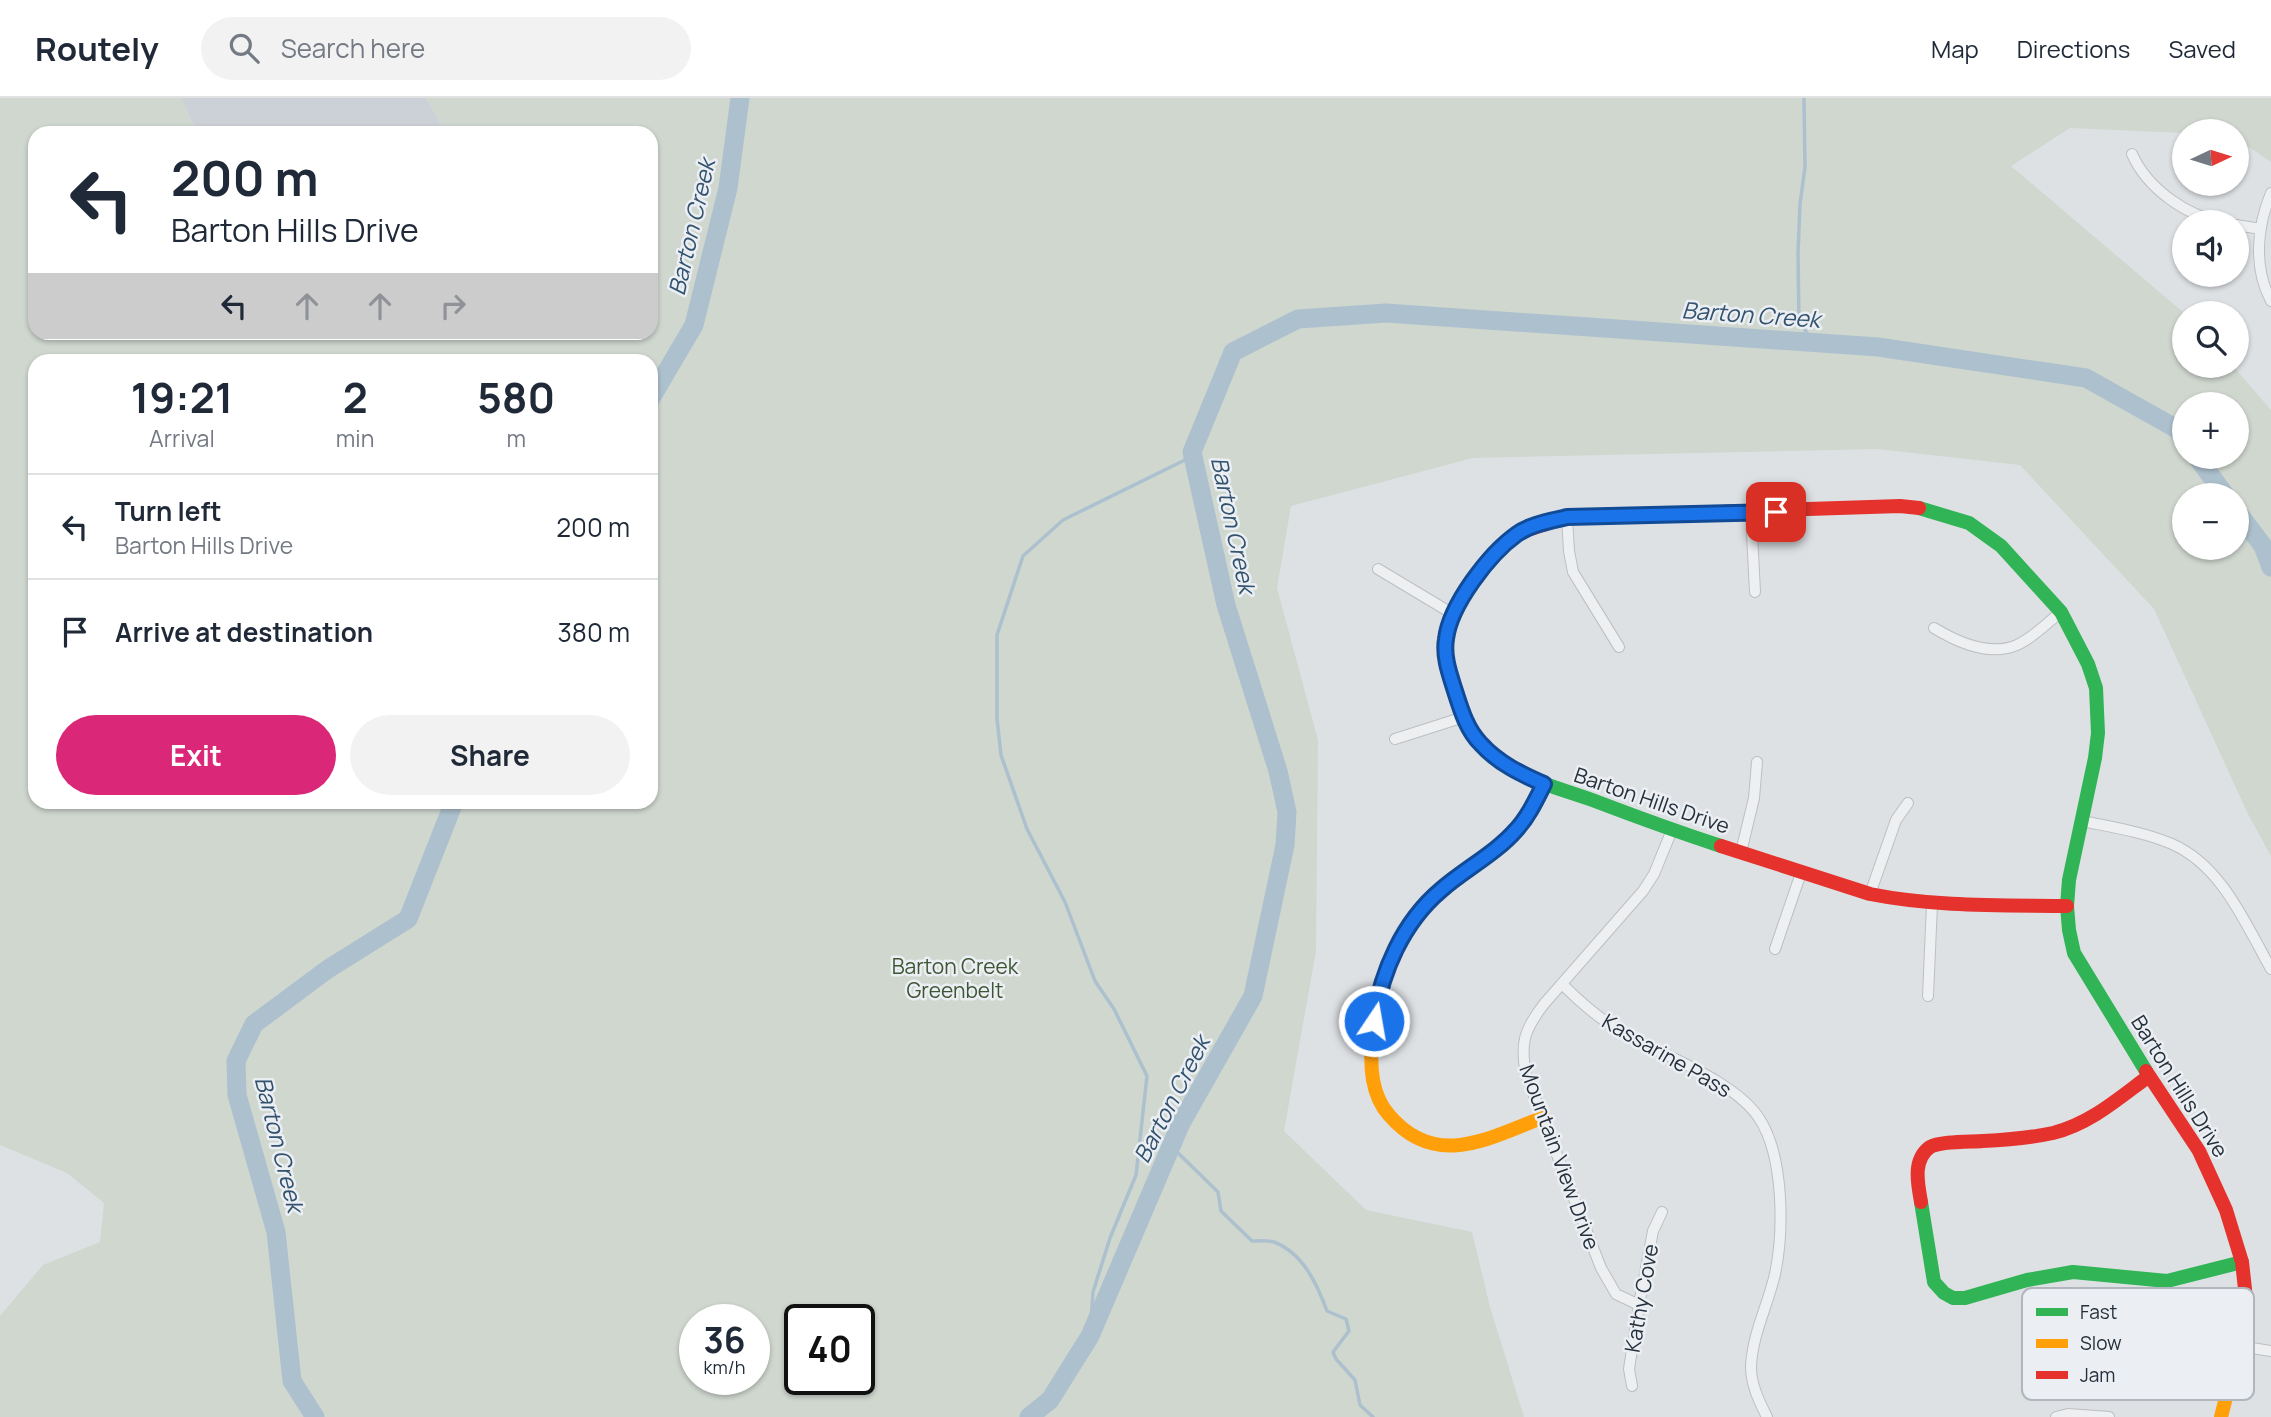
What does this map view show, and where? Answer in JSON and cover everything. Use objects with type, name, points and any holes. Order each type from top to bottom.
[{"type":"street","points":[[2132,154],[2139,169],[2186,210]]},
{"type":"street","points":[[2271,193],[2260,229],[2259,248],[2261,271],[2271,301]]},
{"type":"street","points":[[2249,227],[2260,229]]},
{"type":"street","name":"Barton Hills Drive","points":[[2067,906],[1932,904],[1870,894],[1672,830],[1520,774],[1498,760],[1479,743],[1464,717],[1446,659],[1446,639],[1453,614],[1481,569],[1518,533],[1567,517],[1900,506],[1924,509],[1969,523],[2001,546],[2061,612],[2088,664],[2096,688],[2098,733],[2069,880],[2067,906],[2074,953],[2199,1151],[2226,1210],[2242,1262],[2245,1288]]},
{"type":"street","points":[[1751,513],[1755,592]]},
{"type":"street","points":[[1567,517],[1573,572],[1619,647]]},
{"type":"street","points":[[1378,569],[1453,614]]},
{"type":"street","points":[[1934,628],[1958,642],[1984,648],[2007,648],[2028,638],[2061,612]]},
{"type":"street","points":[[1395,739],[1464,717]]},
{"type":"street","points":[[1741,852],[1754,798],[1756,762]]},
{"type":"street","points":[[1544,784],[1530,811],[1502,845],[1440,891],[1411,921],[1387,966],[1377,1004],[1370,1065],[1375,1088],[1386,1111],[1401,1129],[1423,1144],[1440,1148],[1461,1145],[1544,1117]]},
{"type":"street","points":[[1870,894],[1896,820],[1908,803]]},
{"type":"street","points":[[2082,821],[2170,843],[2191,854],[2213,873],[2271,969]]},
{"type":"street","name":"Mountain View Drive","points":[[1639,1305],[1616,1294],[1601,1268],[1526,1075],[1524,1036],[1533,1018],[1643,891],[1654,874],[1672,830]]},
{"type":"street","points":[[1775,949],[1801,873]]},
{"type":"street","points":[[1928,996],[1932,904]]},
{"type":"street","name":"Kassarine Pass","points":[[1562,985],[1585,1007],[1618,1030],[1724,1085],[1760,1118],[1777,1172],[1782,1215],[1775,1275],[1753,1349],[1751,1369],[1755,1391],[1767,1417]]},
{"type":"street","points":[[2150,1076],[2083,1121],[2068,1128],[2000,1139],[1933,1145],[1925,1151],[1918,1161],[1917,1177],[1934,1282],[1953,1298],[1965,1298],[2027,1280],[2073,1272],[2168,1281],[2242,1262]]},
{"type":"street","name":"Kathy Cove","points":[[1632,1386],[1629,1369],[1639,1305],[1653,1231],[1662,1212]]},
{"type":"street","name":"Barton Hills Drive","points":[[2221,1417],[2225,1400]]},
{"type":"street","points":[[2056,1417],[2068,1414],[2109,1417]]},
{"type":"shaded area","points":[[181,98],[426,98],[442,126],[194,126]]},
{"type":"green space","name":"Barton Creek Greenbelt","points":[[0,98],[181,98],[194,126],[28,126],[28,340],[658,340],[658,126],[442,126],[426,98],[2271,98],[2271,162],[2249,147],[2249,119],[2172,119],[2172,132],[2070,128],[2011,166],[2172,303],[2172,378],[2243,378],[2271,410],[2271,856],[2248,814],[2154,609],[2020,465],[1877,449],[1473,458],[1291,506],[1277,588],[1318,740],[1316,951],[1284,1131],[1366,1210],[1472,1232],[1490,1307],[1524,1417],[0,1417],[0,1316],[43,1265],[100,1242],[104,1203],[67,1173],[0,1145]]},
{"type":"waterway","name":"Barton Creek","points":[[658,386],[694,325],[728,188],[740,98]]},
{"type":"waterway","points":[[1804,98],[1805,167],[1798,254],[1799,320],[1812,342]]},
{"type":"waterway","name":"Barton Creek","points":[[1029,1417],[1050,1400],[1090,1336],[1181,1123],[1253,996],[1285,845],[1287,812],[1278,771],[1226,605],[1192,452],[1233,352],[1298,319],[1386,313],[1878,347],[2086,378],[2172,426]]},
{"type":"waterway","points":[[1090,1336],[1093,1292],[1110,1238],[1136,1175],[1147,1076],[1114,1009],[1095,981],[1065,902],[1027,829],[1001,755],[997,719],[997,635],[1023,556],[1063,520],[1193,456]]},
{"type":"waterway","name":"Barton Creek","points":[[2206,469],[2216,483]]},
{"type":"waterway","name":"Barton Creek","points":[[2249,527],[2263,546],[2271,567]]},
{"type":"waterway","name":"Barton Creek","points":[[315,1417],[292,1381],[276,1232],[237,1095],[236,1061],[254,1024],[328,969],[408,919],[451,809]]},
{"type":"waterway","points":[[1171,1146],[1218,1192],[1221,1211],[1252,1241],[1274,1242],[1293,1254],[1308,1270],[1327,1311],[1346,1319],[1349,1331],[1333,1352],[1355,1380],[1360,1405],[1373,1417]]},
{"type":"traffic: fast","points":[[1919,508],[1969,523],[2001,546],[2061,612],[2088,664],[2096,688],[2098,733],[2069,880],[2069,930],[2074,953],[2146,1071]]},
{"type":"traffic: fast","points":[[1521,532],[1499,549],[1480,570],[1464,594],[1449,627],[1446,644],[1448,670],[1471,732],[1493,756],[1520,773],[1549,786],[1721,846]]},
{"type":"traffic: fast","points":[[1921,1202],[1934,1282],[1953,1298],[1965,1298],[2027,1280],[2073,1272],[2167,1281],[2242,1262]]},
{"type":"traffic: slow","points":[[1544,784],[1526,816],[1509,838],[1445,886],[1411,924],[1392,960],[1378,999],[1371,1060],[1375,1089],[1383,1107],[1407,1132],[1425,1141],[1464,1145],[1544,1117]]},
{"type":"traffic: slow","points":[[2221,1417],[2225,1400]]},
{"type":"traffic: jam","points":[[1521,532],[1567,517],[1900,506],[1919,508]]},
{"type":"traffic: jam","points":[[1721,846],[1870,894],[1943,903],[2067,906]]},
{"type":"traffic: jam","points":[[2146,1071],[2199,1151],[2226,1210],[2242,1262],[2245,1288]]},
{"type":"traffic: jam","points":[[1921,1202],[1918,1165],[1924,1152],[1930,1147],[1948,1143],[2027,1137],[2067,1129],[2104,1109],[2149,1076]]},
{"type":"route","points":[[1374,1021],[1387,966],[1411,921],[1440,891],[1502,845],[1530,811],[1544,784],[1520,774],[1498,760],[1479,743],[1464,717],[1453,683],[1446,659],[1446,639],[1453,614],[1481,569],[1518,533],[1567,517],[1776,512]]}]
